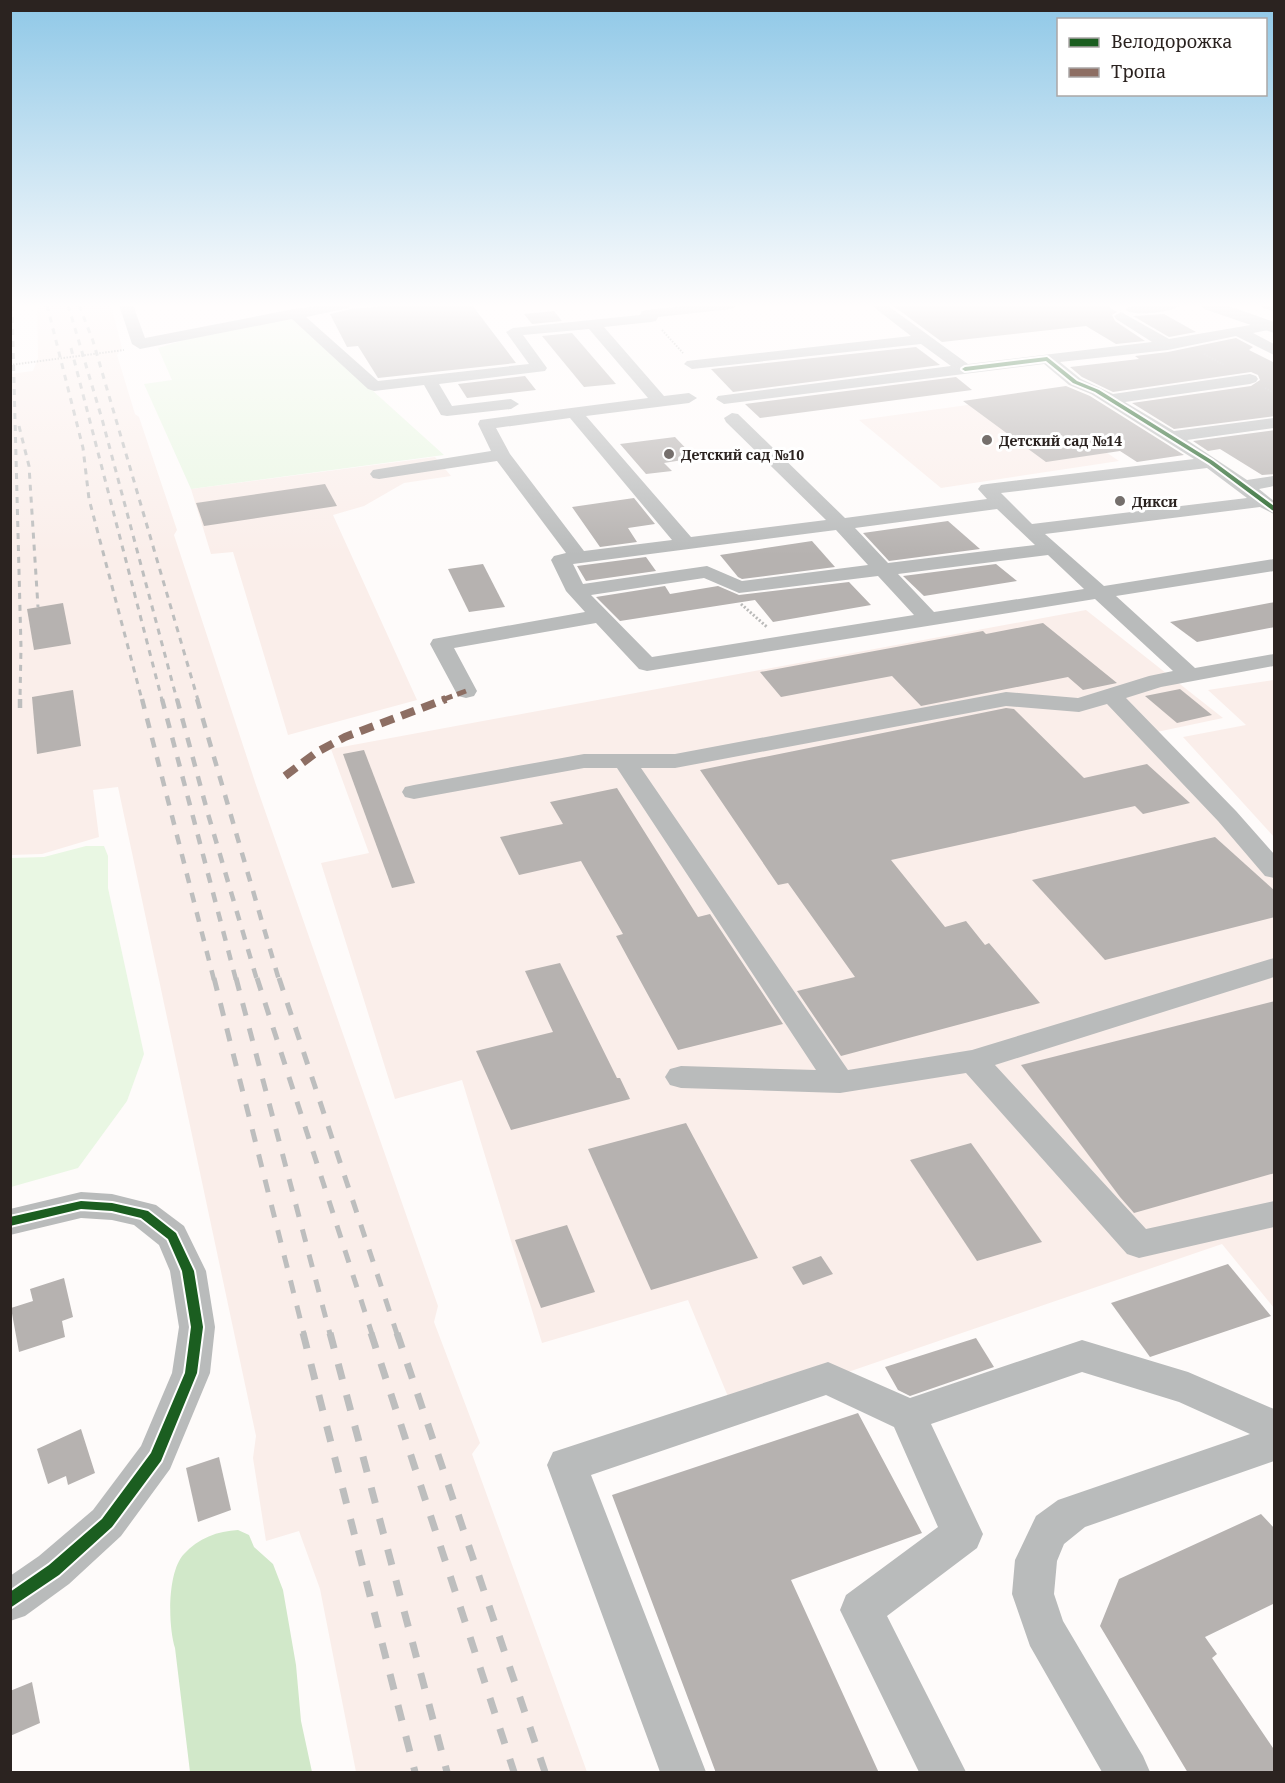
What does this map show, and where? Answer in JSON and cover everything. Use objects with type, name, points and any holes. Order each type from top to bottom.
[{"type":"street","points":[[434,388],[447,411],[530,401]]},
{"type":"street","points":[[579,558],[502,455],[486,424],[647,388]]},
{"type":"street","points":[[648,388],[660,402]]},
{"type":"street","points":[[724,399],[811,388]]},
{"type":"street","points":[[1088,388],[1110,399],[1211,462],[1269,505]]},
{"type":"street","points":[[1110,399],[1190,388]]},
{"type":"street","points":[[570,405],[660,402],[689,398]]},
{"type":"street","points":[[570,405],[686,544]]},
{"type":"street","points":[[732,418],[841,524],[930,619]]},
{"type":"street","points":[[1171,437],[1275,423]]},
{"type":"street","points":[[379,474],[502,455]]},
{"type":"street","points":[[1189,674],[1052,549],[1028,530],[987,489],[1211,462]]},
{"type":"street","points":[[1243,486],[1275,481]]},
{"type":"street","points":[[1002,503],[561,561],[576,591],[648,664],[1275,565]]},
{"type":"street","points":[[1028,530],[1269,505]]},
{"type":"street","points":[[576,591],[707,572],[739,587],[1052,549]]},
{"type":"street","points":[[466,691],[441,644],[601,616]]},
{"type":"street","points":[[414,792],[584,760],[675,760],[1006,699],[1080,705],[1189,674],[1275,660]]},
{"type":"street","points":[[1111,695],[1227,816],[1275,870]]},
{"type":"street","points":[[624,760],[840,1082]]},
{"type":"street","points":[[681,1077],[840,1082],[973,1060],[1275,967]]},
{"type":"street","points":[[973,1060],[1138,1244],[1275,1214]]},
{"type":"street","points":[[10,1222],[81,1205],[112,1207],[144,1214],[172,1236],[188,1271],[197,1327],[191,1373],[156,1457],[107,1523],[54,1570],[10,1601]]},
{"type":"street","points":[[908,1415],[1082,1356],[1188,1388],[1275,1426]]},
{"type":"street","points":[[683,1773],[567,1465],[828,1378],[908,1415],[962,1534],[861,1610],[943,1773]]},
{"type":"street","points":[[1127,1773],[1045,1632],[1033,1594],[1036,1560],[1050,1530],[1072,1513],[1275,1444]]},
{"type":"shaded area","points":[[10,388],[127,388],[177,530],[174,535],[256,785],[438,1306],[434,1322],[480,1443],[472,1454],[587,1772],[356,1772],[320,1589],[299,1531],[266,1541],[253,1458],[256,1436],[118,787],[93,790],[99,837],[42,854],[11,855]]},
{"type":"shaded area","name":"Детский сад №14","points":[[1025,397],[1119,461],[941,488],[859,420]]},
{"type":"shaded area","points":[[435,457],[451,476],[404,483],[364,506],[333,515],[417,700],[288,735],[233,552],[211,554],[191,489]]},
{"type":"shaded area","points":[[1086,610],[1223,718],[1152,733],[1274,868],[1274,1308],[1222,1244],[734,1411],[688,1300],[542,1343],[462,1080],[395,1099],[321,863],[369,853],[331,749]]},
{"type":"shaded area","points":[[1274,680],[1274,837],[1183,737],[1246,725],[1208,690]]},
{"type":"green space","points":[[146,388],[370,388],[444,455],[191,489]]},
{"type":"green space","points":[[86,846],[104,846],[108,856],[108,888],[144,1054],[127,1101],[78,1168],[11,1187],[11,858],[44,857]]},
{"type":"green space","points":[[238,1530],[249,1535],[254,1547],[273,1564],[283,1590],[296,1665],[301,1721],[312,1772],[190,1772],[171,1627],[170,1600],[174,1573],[178,1562],[190,1548],[209,1536]]},
{"type":"building","points":[[461,388],[536,390],[467,398]]},
{"type":"building","points":[[729,388],[762,388],[733,392]]},
{"type":"building","points":[[868,388],[972,390],[760,418],[745,404]]},
{"type":"building","points":[[1051,388],[1071,388],[1090,396],[1184,455],[1137,462],[1120,451],[1046,462],[963,401]]},
{"type":"building","points":[[1105,388],[1139,388],[1113,392]]},
{"type":"building","points":[[1236,388],[1275,388],[1275,416],[1174,429],[1132,403]]},
{"type":"building","points":[[1275,430],[1275,474],[1262,475],[1220,449],[1208,451],[1193,441]]},
{"type":"building","name":"Детский сад №10","points":[[675,437],[695,458],[664,463],[672,471],[646,474],[620,444]]},
{"type":"building","points":[[325,484],[337,506],[204,526],[196,503]]},
{"type":"building","points":[[634,498],[655,524],[628,528],[637,542],[600,547],[572,507]]},
{"type":"building","points":[[948,521],[980,549],[889,561],[863,533]]},
{"type":"building","points":[[812,541],[835,567],[742,579],[720,555]]},
{"type":"building","points":[[646,557],[656,571],[586,581],[577,566]]},
{"type":"building","points":[[483,564],[505,607],[469,612],[448,569]]},
{"type":"building","points":[[996,564],[1017,581],[924,596],[903,576]]},
{"type":"building","points":[[849,582],[871,605],[773,622],[755,600],[620,621],[596,597],[665,586],[670,594],[718,586],[739,595]]},
{"type":"building","points":[[1275,602],[1275,627],[1197,642],[1170,622]]},
{"type":"building","points":[[63,603],[71,644],[34,650],[27,609]]},
{"type":"building","points":[[1043,623],[1117,683],[1083,690],[1068,677],[921,706],[892,676],[781,697],[760,672],[983,631],[986,634]]},
{"type":"building","points":[[1180,689],[1212,715],[1177,723],[1145,696]]},
{"type":"building","points":[[73,690],[81,746],[37,754],[32,697]]},
{"type":"building","points":[[1006,708],[1014,709],[1084,778],[1147,764],[1190,803],[1143,814],[1135,806],[891,860],[945,927],[966,921],[985,945],[989,943],[1040,1003],[841,1056],[797,991],[855,977],[788,883],[778,885],[700,770]]},
{"type":"building","points":[[364,750],[415,883],[392,888],[343,754]]},
{"type":"building","points":[[617,788],[698,917],[710,914],[783,1024],[678,1050],[616,936],[623,934],[581,861],[519,875],[500,837],[563,824],[550,802]]},
{"type":"building","points":[[1215,837],[1275,891],[1275,917],[1105,960],[1032,880]]},
{"type":"building","points":[[560,963],[617,1078],[620,1078],[630,1099],[511,1130],[476,1051],[553,1032],[525,971]]},
{"type":"building","points":[[1275,1001],[1275,1173],[1134,1213],[1021,1065]]},
{"type":"building","points":[[686,1123],[758,1258],[651,1290],[588,1149]]},
{"type":"building","points":[[971,1143],[1042,1242],[977,1261],[910,1160]]},
{"type":"building","points":[[567,1225],[595,1292],[541,1308],[515,1240]]},
{"type":"building","points":[[821,1256],[833,1274],[803,1285],[792,1267]]},
{"type":"building","points":[[1228,1264],[1271,1316],[1150,1357],[1111,1303]]},
{"type":"building","points":[[64,1278],[73,1317],[62,1321],[65,1337],[19,1352],[11,1308],[33,1301],[30,1289]]},
{"type":"building","points":[[976,1338],[994,1367],[910,1396],[898,1390],[885,1367]]},
{"type":"building","points":[[858,1413],[922,1533],[791,1580],[879,1773],[716,1773],[612,1495]]},
{"type":"building","points":[[81,1429],[95,1473],[68,1485],[66,1476],[48,1484],[37,1449]]},
{"type":"building","points":[[219,1457],[231,1510],[198,1522],[186,1468]]},
{"type":"building","points":[[1261,1514],[1275,1529],[1275,1603],[1205,1637],[1217,1654],[1212,1658],[1275,1751],[1275,1773],[1188,1773],[1100,1626],[1119,1579]]},
{"type":"building","points":[[32,1682],[40,1723],[10,1736],[10,1691]]},
{"type":"railway","points":[[14,388],[21,647],[20,700]]},
{"type":"railway","points":[[68,388],[83,448],[89,499],[142,700]]},
{"type":"railway","points":[[81,388],[162,700]]},
{"type":"railway","points":[[93,388],[177,700]]},
{"type":"railway","points":[[107,388],[198,700]]},
{"type":"railway","points":[[19,426],[29,466],[38,607]]},
{"type":"railway","points":[[142,699],[214,980]]},
{"type":"railway","points":[[162,699],[236,980]]},
{"type":"railway","points":[[177,699],[257,980]]},
{"type":"railway","points":[[197,699],[279,980]]},
{"type":"railway","points":[[20,700],[20,708]]},
{"type":"railway","points":[[214,978],[304,1334]]},
{"type":"railway","points":[[236,978],[330,1334]]},
{"type":"railway","points":[[257,978],[372,1334]]},
{"type":"railway","points":[[279,978],[397,1334]]},
{"type":"railway","points":[[303,1333],[415,1772]]},
{"type":"railway","points":[[330,1333],[447,1772]]},
{"type":"railway","points":[[371,1333],[514,1772]]},
{"type":"railway","points":[[397,1333],[545,1772]]},
{"type":"marked path","points":[[285,776],[317,752],[345,737],[466,691]]},
{"type":"cycle path","points":[[1090,388],[1211,462],[1274,509]]},
{"type":"cycle path","points":[[10,1222],[81,1205],[112,1207],[144,1214],[172,1236],[188,1271],[197,1327],[191,1373],[156,1457],[107,1523],[54,1570],[10,1601]]},
{"type":"place","name":"Детский сад №14","points":[[987,440]]},
{"type":"place","name":"Детский сад №10","points":[[669,454]]},
{"type":"place","name":"Дикси","points":[[1120,501]]}]
